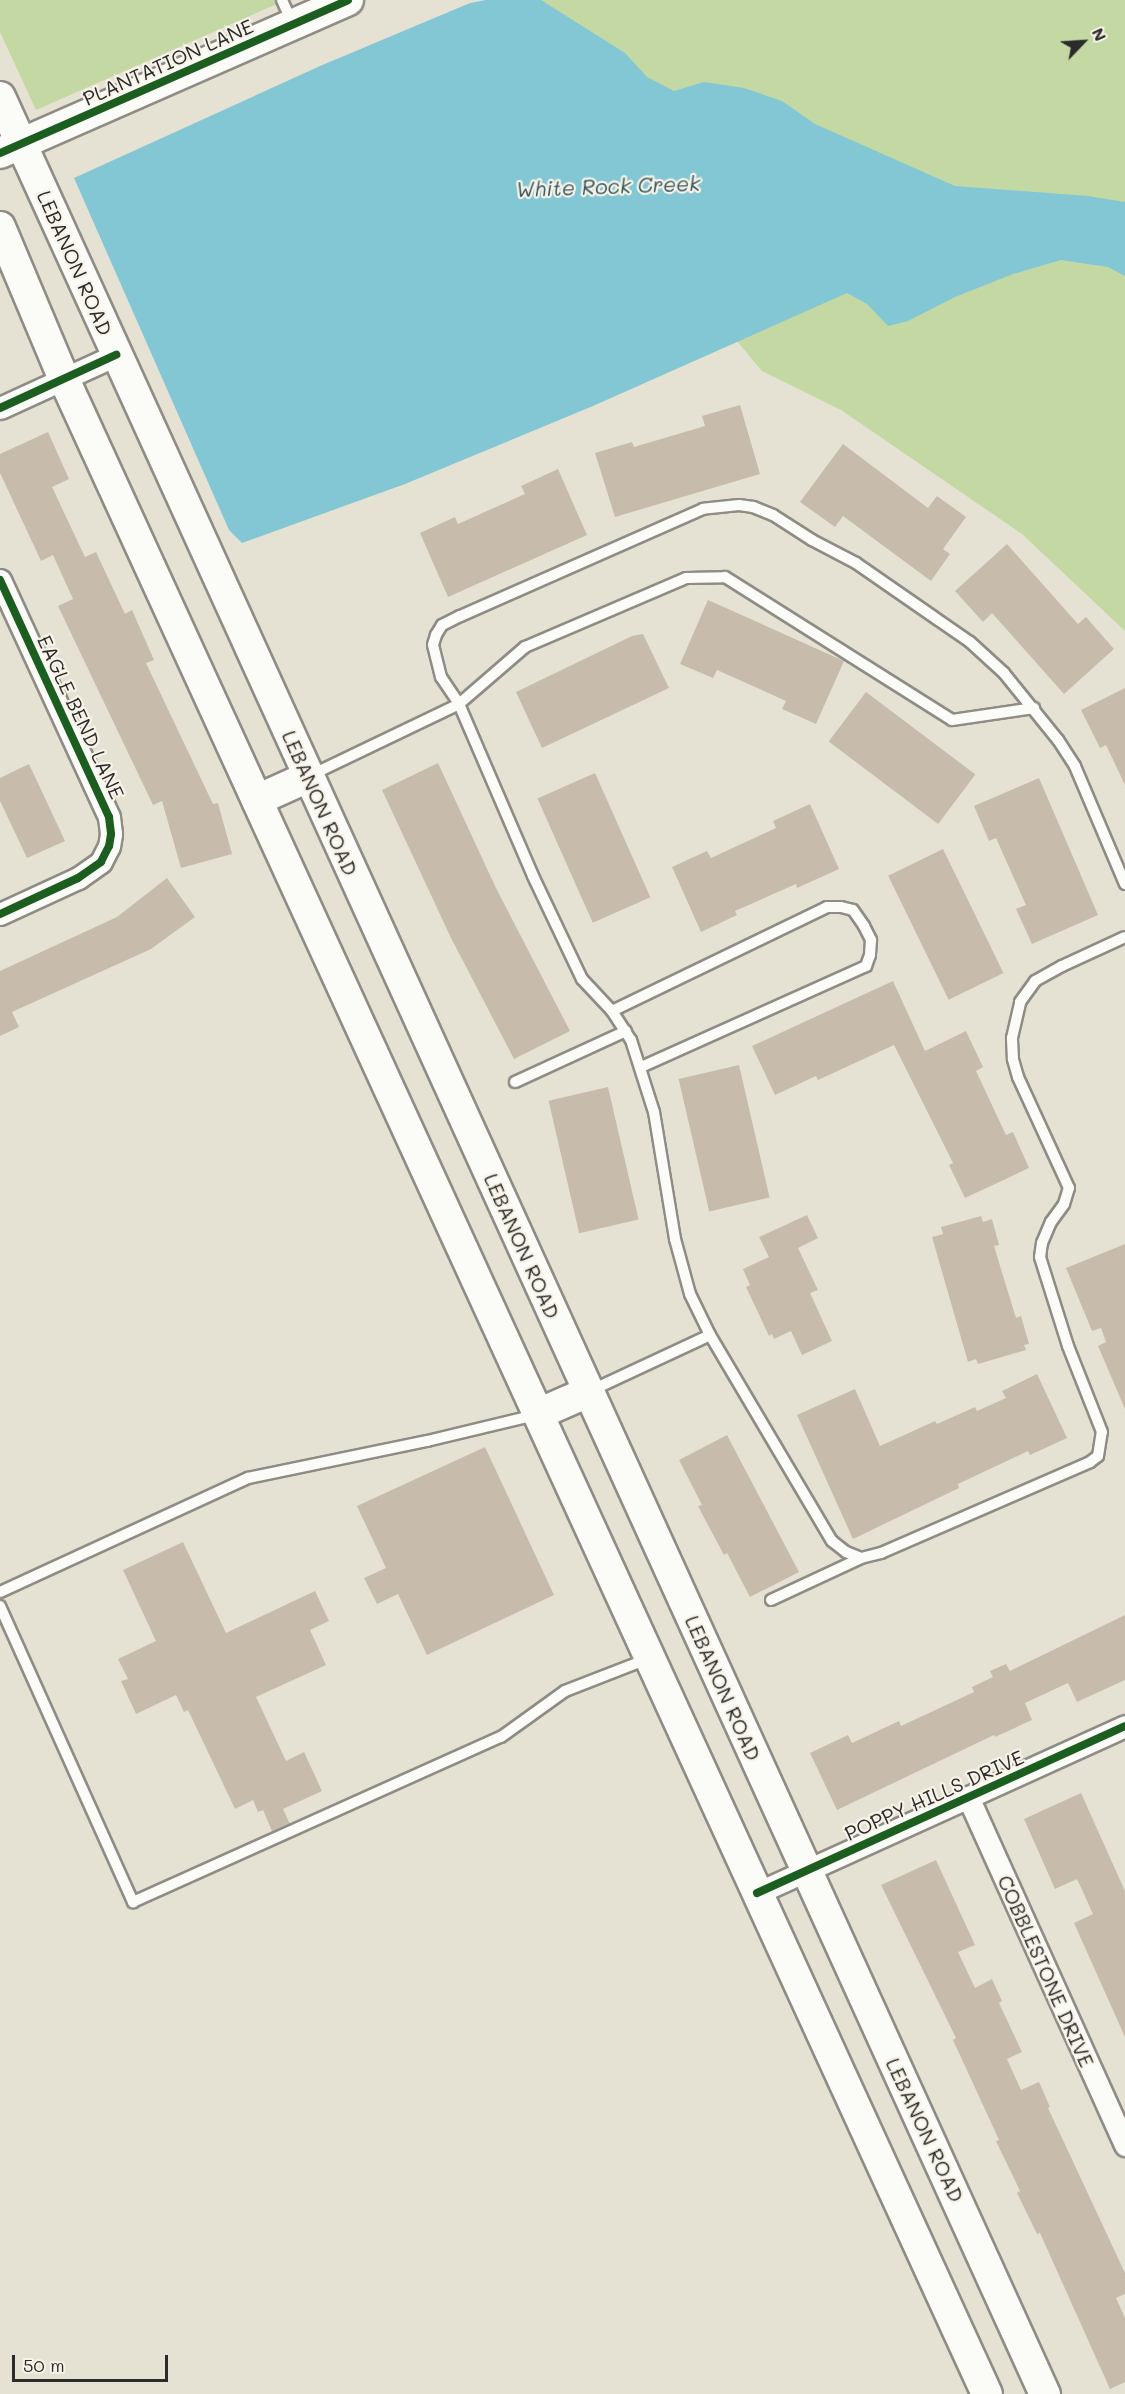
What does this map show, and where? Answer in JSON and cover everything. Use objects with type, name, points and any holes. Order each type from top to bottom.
[{"type":"main road","name":"PLANTATION LANE","points":[[11,149],[287,12],[348,0]]},
{"type":"main road","name":"LEBANON ROAD","points":[[0,97],[11,149],[116,355],[1045,2394]]},
{"type":"main road","points":[[0,227],[64,379],[987,2394]]},
{"type":"main road","points":[[257,800],[308,777]]},
{"type":"main road","points":[[538,1414],[588,1392]]},
{"type":"street","points":[[0,408],[116,355]]},
{"type":"street","name":"EAGLE BEND LANE","points":[[0,580],[109,817],[110,846],[100,862],[64,885],[0,914]]},
{"type":"street","name":"POPPY HILLS DRIVE","points":[[757,1893],[1125,1726]]},
{"type":"street","name":"COBBLESTONE DRIVE","points":[[968,1797],[1125,2145]]},
{"type":"lane","points":[[861,1558],[846,1552],[832,1541],[710,1335],[690,1294],[675,1239],[654,1112],[641,1067],[626,1031],[612,1011],[582,979],[533,876],[459,704],[442,678],[433,645],[442,625],[703,509],[739,505],[773,515],[812,540],[856,563],[970,642],[995,665],[1034,708],[1075,766],[1125,884]]},
{"type":"lane","points":[[308,777],[459,704],[525,647],[686,578],[725,578],[952,720],[1034,708]]},
{"type":"lane","points":[[612,1011],[827,907],[853,910],[871,940],[870,955],[866,966],[641,1067]]},
{"type":"lane","points":[[771,1600],[861,1558],[881,1553],[1098,1456],[1102,1432],[1068,1346],[1040,1257],[1042,1242],[1051,1222],[1064,1204],[1069,1188],[1018,1077],[1013,1059],[1012,1038],[1020,1002],[1035,981],[1125,937]]},
{"type":"lane","points":[[515,1082],[626,1031]]},
{"type":"lane","points":[[588,1392],[710,1335]]},
{"type":"lane","points":[[0,1592],[248,1478],[427,1441],[538,1414]]},
{"type":"lane","points":[[0,1606],[133,1902],[501,1737],[565,1691],[650,1657]]},
{"type":"green space","points":[[0,0],[286,0],[36,110],[0,32]]},
{"type":"green space","points":[[538,0],[1125,0],[1125,631],[1022,534],[841,410],[762,371],[631,214]]},
{"type":"water","name":"White Rock Creek","points":[[486,0],[541,0],[625,53],[647,77],[674,91],[704,82],[744,88],[782,101],[815,124],[955,186],[1088,196],[1125,202],[1125,276],[1108,267],[1061,260],[1013,274],[955,297],[908,321],[888,326],[867,304],[847,293],[593,406],[405,484],[242,543],[229,530],[74,178],[320,66],[470,3]]},
{"type":"building","points":[[740,405],[760,474],[615,517],[595,453],[632,442],[634,447],[705,426],[702,416]]},
{"type":"building","points":[[48,432],[69,479],[52,487],[85,557],[96,552],[125,614],[132,610],[154,660],[146,663],[213,804],[218,803],[232,854],[181,868],[162,801],[153,805],[58,606],[73,599],[53,555],[41,561],[0,473],[0,454]]},
{"type":"building","points":[[843,444],[928,508],[937,496],[966,517],[943,549],[950,554],[931,581],[843,516],[835,527],[800,502]]},
{"type":"building","points":[[558,469],[587,535],[448,597],[420,533],[455,517],[458,524],[525,494],[521,486]]},
{"type":"building","points":[[1007,544],[1078,624],[1086,617],[1114,649],[1064,694],[992,613],[983,622],[955,591]]},
{"type":"building","points":[[708,600],[844,661],[816,724],[782,709],[786,701],[717,670],[713,678],[680,664]]},
{"type":"building","points":[[643,634],[669,688],[542,748],[516,692],[632,636]]},
{"type":"building","points":[[1125,688],[1125,785],[1106,745],[1100,748],[1081,710]]},
{"type":"building","points":[[866,692],[975,774],[938,824],[829,742]]},
{"type":"building","points":[[438,763],[496,888],[570,1031],[514,1059],[451,938],[382,790]]},
{"type":"building","points":[[29,764],[65,841],[27,858],[0,801],[0,778]]},
{"type":"building","points":[[595,773],[650,897],[593,923],[537,799]]},
{"type":"building","points":[[1039,778],[1098,915],[1032,944],[1016,909],[1026,905],[996,838],[989,841],[974,806]]},
{"type":"building","points":[[810,804],[839,869],[797,888],[796,884],[735,911],[737,915],[701,932],[672,867],[707,851],[711,858],[776,828],[773,821]]},
{"type":"building","points":[[943,849],[1003,973],[949,1000],[888,876]]},
{"type":"building","points":[[167,878],[195,917],[151,949],[12,1012],[19,1027],[0,1036],[0,971],[117,917]]},
{"type":"building","points":[[893,981],[925,1051],[966,1031],[983,1067],[976,1071],[1006,1135],[1013,1132],[1029,1168],[965,1198],[949,1165],[953,1163],[894,1045],[818,1080],[816,1076],[775,1095],[752,1046]]},
{"type":"building","points":[[739,1065],[770,1198],[709,1211],[679,1079]]},
{"type":"building","points":[[608,1087],[639,1220],[579,1233],[549,1101]]},
{"type":"building","points":[[807,1215],[818,1238],[798,1248],[818,1290],[810,1293],[832,1341],[802,1355],[791,1331],[774,1339],[772,1334],[769,1336],[746,1287],[750,1285],[743,1269],[769,1257],[759,1237]]},
{"type":"building","points":[[981,1216],[983,1222],[992,1219],[999,1245],[994,1246],[1016,1318],[1021,1316],[1029,1344],[1024,1345],[1026,1350],[978,1364],[976,1359],[968,1362],[932,1237],[943,1234],[941,1227]]},
{"type":"building","points":[[1125,1244],[1125,1409],[1098,1346],[1106,1342],[1101,1328],[1092,1331],[1066,1268]]},
{"type":"building","points":[[1037,1374],[1067,1438],[1030,1455],[1028,1451],[958,1484],[959,1488],[853,1539],[797,1415],[855,1389],[880,1446],[935,1421],[937,1424],[975,1407],[977,1411],[1006,1398],[1002,1391]]},
{"type":"building","points":[[727,1435],[799,1572],[750,1597],[727,1553],[724,1555],[698,1506],[702,1505],[679,1460]]},
{"type":"building","points":[[485,1447],[554,1595],[427,1655],[398,1594],[377,1604],[364,1578],[386,1568],[357,1506]]},
{"type":"building","points":[[183,1542],[226,1633],[315,1591],[329,1621],[310,1630],[326,1665],[256,1697],[286,1761],[304,1752],[322,1791],[283,1809],[290,1824],[272,1831],[263,1810],[258,1812],[253,1800],[235,1809],[188,1710],[184,1712],[176,1695],[136,1714],[121,1681],[128,1679],[118,1659],[156,1641],[123,1570]]},
{"type":"building","points":[[1125,1615],[1125,1680],[1077,1702],[1068,1683],[1025,1703],[1032,1720],[995,1737],[994,1735],[837,1810],[810,1753],[848,1735],[852,1743],[899,1721],[901,1726],[974,1692],[972,1687],[993,1677],[990,1671],[1006,1664],[1010,1671]]},
{"type":"building","points":[[1081,1793],[1125,1891],[1125,2037],[1074,1923],[1093,1914],[1077,1879],[1055,1889],[1024,1819]]},
{"type":"building","points":[[936,1860],[975,1945],[958,1952],[975,1988],[992,1979],[1002,2001],[999,2003],[1022,2052],[1007,2059],[1021,2090],[1039,2082],[1050,2107],[1048,2108],[1125,2273],[1125,2294],[1116,2298],[1125,2318],[1125,2382],[1110,2389],[1040,2233],[1037,2234],[1017,2193],[1020,2191],[996,2141],[999,2140],[953,2040],[956,2038],[881,1885]]},
{"type":"cycle path","points":[[0,153],[348,0]]},
{"type":"cycle path","points":[[0,408],[116,355]]},
{"type":"cycle path","points":[[0,580],[109,817],[111,834],[109,846],[101,862],[78,878],[0,914]]},
{"type":"cycle path","points":[[757,1893],[1125,1726]]}]
